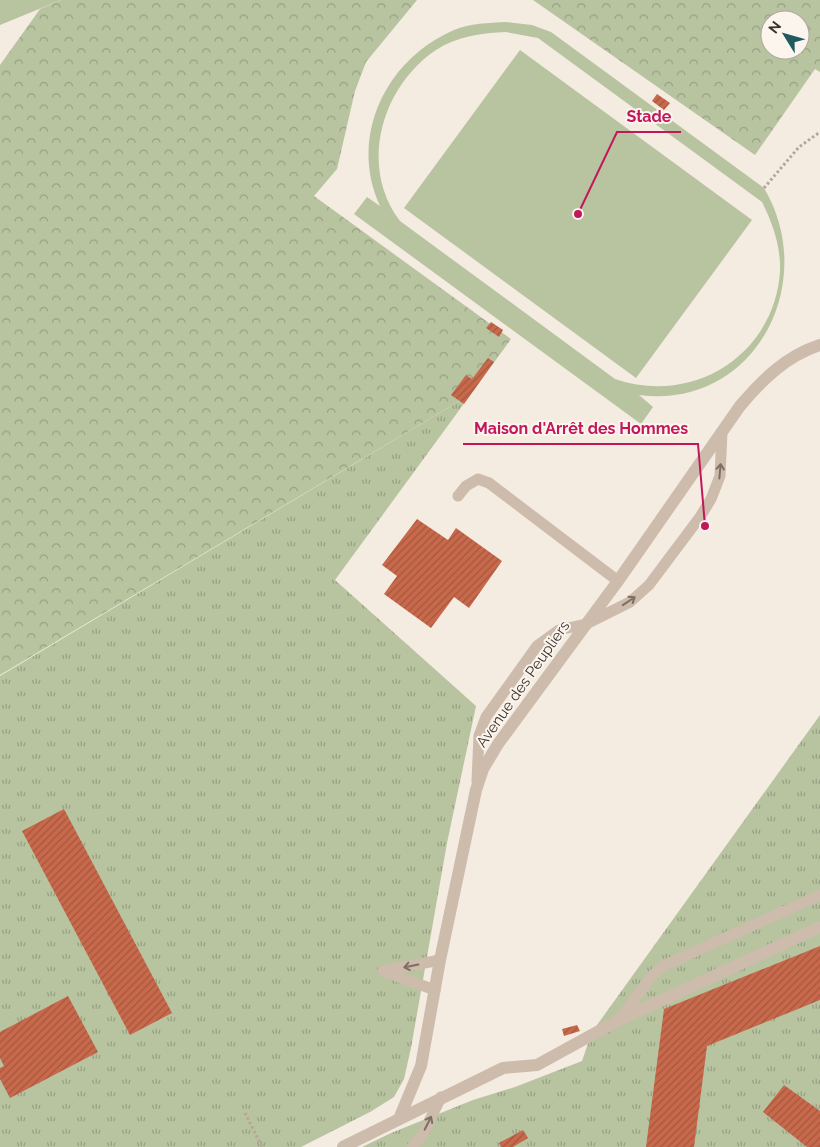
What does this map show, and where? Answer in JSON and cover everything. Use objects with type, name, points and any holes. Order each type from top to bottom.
[{"type":"street","name":"Avenue des Peupliers","points":[[399,1119],[421,1066],[440,960],[476,790],[484,769],[498,744],[618,581],[722,431],[759,383],[780,365],[808,349],[820,345]]},
{"type":"street","points":[[343,1147],[503,1068],[537,1066],[619,1020],[820,927]]},
{"type":"lane","points":[[476,790],[479,736],[486,716],[536,646],[559,630],[586,624],[630,602],[649,585],[700,517],[711,499],[720,476],[722,431]]},
{"type":"lane","points":[[458,496],[466,486],[478,479],[490,483],[618,581]]},
{"type":"lane","points":[[619,1020],[650,978],[663,966],[820,895]]},
{"type":"lane","points":[[435,990],[383,972],[440,960]]},
{"type":"lane","points":[[412,1147],[423,1134],[441,1097]]},
{"type":"path","points":[[764,188],[799,147],[820,132]]},
{"type":"path","points":[[245,1113],[262,1147]]},
{"type":"green space","points":[[0,0],[61,0],[0,25]]},
{"type":"green space","points":[[61,0],[417,0],[366,62],[355,91],[337,169],[314,196],[511,339],[471,394],[0,675],[0,65],[40,9]]},
{"type":"green space","points":[[533,0],[820,0],[820,72],[815,69],[755,155]]},
{"type":"green space","points":[[506,22],[532,25],[551,32],[764,188],[779,224],[784,262],[780,299],[766,332],[744,361],[715,382],[680,394],[639,395],[653,407],[641,424],[354,214],[367,197],[380,206],[371,180],[368,153],[371,128],[379,103],[392,80],[409,60],[430,43],[454,30],[473,25]],"holes":[[[506,32],[538,38],[762,202],[773,227],[778,245],[780,272],[774,302],[763,328],[746,349],[724,367],[700,379],[673,385],[644,386],[615,379],[400,221],[387,199],[380,176],[379,152],[382,128],[390,105],[402,84],[417,65],[444,45],[470,36]]]},
{"type":"green space","points":[[520,50],[752,220],[636,378],[404,208]]},
{"type":"green space","points":[[471,394],[335,580],[476,706],[447,843],[411,1048],[404,1079],[394,1097],[370,1112],[301,1147],[0,1147],[0,676]]},
{"type":"green space","points":[[820,715],[820,1147],[362,1147],[391,1133],[473,1100],[515,1087],[582,1061],[592,1032]]},
{"type":"building","points":[[657,94],[670,103],[664,110],[652,101]]},
{"type":"building","points":[[491,322],[503,330],[499,337],[486,328]]},
{"type":"building","points":[[488,358],[494,362],[464,404],[451,395],[466,375],[472,379]]},
{"type":"building","points":[[417,519],[448,540],[456,528],[502,561],[469,608],[454,597],[431,628],[384,594],[397,576],[382,565]]},
{"type":"building","points":[[64,809],[172,1013],[130,1035],[22,831]]},
{"type":"building","points":[[820,946],[820,1000],[707,1046],[694,1147],[646,1147],[664,1009]]},
{"type":"building","points":[[68,996],[98,1052],[10,1098],[0,1079],[0,1068],[4,1066],[0,1058],[0,1032]]},
{"type":"building","points":[[577,1025],[580,1031],[564,1036],[562,1029]]},
{"type":"building","points":[[784,1085],[820,1111],[820,1147],[807,1147],[763,1112]]},
{"type":"building","points":[[523,1130],[528,1138],[513,1147],[501,1147],[499,1143]]},
{"type":"place","name":"Stade","points":[[578,214]]},
{"type":"place","name":"Maison d'Arrêt des Hommes","points":[[705,526]]}]
